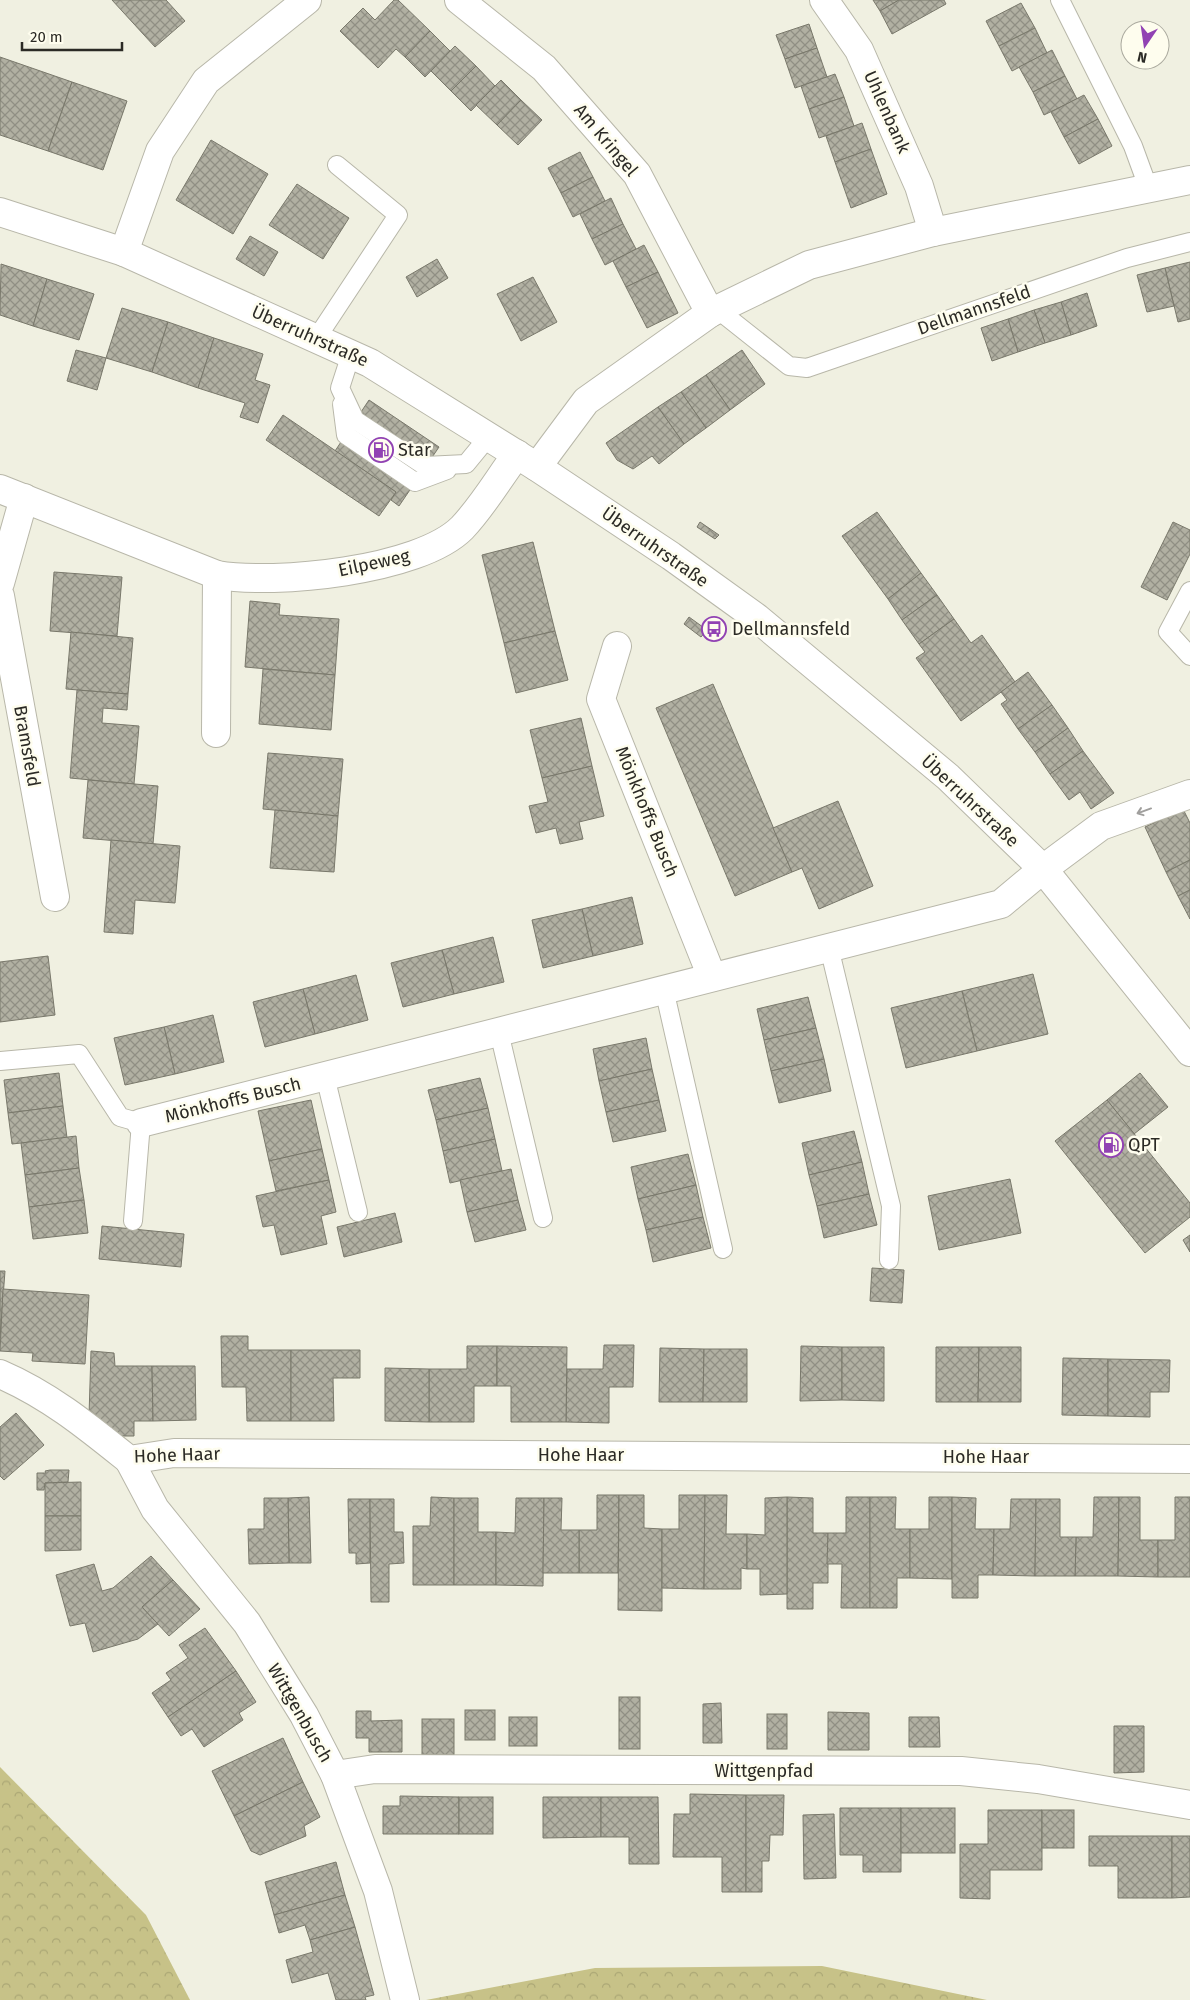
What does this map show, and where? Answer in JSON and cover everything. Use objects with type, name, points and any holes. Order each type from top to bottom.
[{"type":"street","points":[[124,252],[160,151],[206,80],[307,0]]},
{"type":"street","name":"Am Kringel","points":[[459,0],[544,68],[637,174],[714,311]]},
{"type":"street","name":"Uhlenbank","points":[[824,0],[860,50],[919,186],[933,232]]},
{"type":"street","points":[[527,461],[586,401],[714,311],[810,265],[933,232],[1190,180]]},
{"type":"street","name":"Überruhrstraße","points":[[0,212],[124,252],[370,363],[489,436],[647,539],[757,618],[948,777],[1043,869],[1190,1052]]},
{"type":"street","name":"Eilpeweg","points":[[12,493],[217,575],[242,580],[357,569],[399,561],[436,546],[461,528],[527,461]]},
{"type":"street","points":[[0,583],[12,493]]},
{"type":"street","points":[[216,733],[217,575]]},
{"type":"street","name":"Bramsfeld","points":[[0,596],[55,896]]},
{"type":"street","name":"Mönkhoffs Busch","points":[[616,646],[601,699],[712,977]]},
{"type":"street","name":"Mönkhoffs Busch","points":[[141,1123],[1001,904],[1043,869],[1101,826],[1190,794]]},
{"type":"street","name":"Hohe Haar","points":[[0,1374],[24,1384],[63,1407],[129,1460],[174,1453],[1190,1459]]},
{"type":"street","name":"Wittgenbusch","points":[[129,1460],[155,1509],[247,1623],[304,1715],[335,1775],[378,1891],[405,2000]]},
{"type":"street","name":"Wittgenpfad","points":[[335,1775],[375,1769],[961,1771],[1038,1779],[1190,1805]]},
{"type":"lane","points":[[1060,0],[1133,146],[1148,187]]},
{"type":"lane","points":[[316,339],[398,215],[337,166]]},
{"type":"lane","name":"Dellmannsfeld","points":[[714,311],[789,366],[807,368],[1127,258],[1190,242]]},
{"type":"lane","points":[[351,354],[340,388],[355,420],[425,466],[466,464],[489,436]]},
{"type":"lane","points":[[1190,590],[1168,632],[1190,656]]},
{"type":"lane","points":[[829,947],[891,1206],[889,1260]]},
{"type":"lane","points":[[664,989],[723,1249]]},
{"type":"lane","points":[[498,1032],[543,1218]]},
{"type":"lane","name":"Mönkhoffs Busch","points":[[0,1061],[79,1054],[120,1117],[141,1123],[134,1221]]},
{"type":"lane","name":"Mönkhoffs Busch","points":[[325,1076],[358,1212]]},
{"type":"green space","points":[[0,1767],[146,1915],[190,2000],[0,2000]]},
{"type":"green space","points":[[822,1966],[987,2000],[426,2000],[595,1968]]},
{"type":"building","points":[[112,0],[166,0],[185,21],[155,47]]},
{"type":"building","points":[[394,0],[398,0],[430,31],[405,57],[396,49],[378,68],[340,31],[363,8],[375,20]]},
{"type":"building","points":[[873,0],[899,0],[880,11]]},
{"type":"building","points":[[899,0],[944,0],[946,4],[892,34],[880,11]]},
{"type":"building","points":[[1021,3],[1035,28],[999,46],[986,21]]},
{"type":"building","points":[[809,24],[817,48],[785,59],[776,35]]},
{"type":"building","points":[[1035,28],[1047,53],[1012,71],[999,46]]},
{"type":"building","points":[[430,31],[450,51],[425,77],[405,57]]},
{"type":"building","points":[[455,46],[476,66],[451,91],[431,71]]},
{"type":"building","points":[[817,48],[827,77],[795,88],[785,59]]},
{"type":"building","points":[[1052,50],[1065,76],[1033,92],[1019,67]]},
{"type":"building","points":[[0,57],[72,82],[48,151],[0,135]]},
{"type":"building","points":[[476,66],[495,86],[471,111],[451,91]]},
{"type":"building","points":[[835,74],[844,97],[809,109],[801,86]]},
{"type":"building","points":[[1065,76],[1077,99],[1044,115],[1033,92]]},
{"type":"building","points":[[501,80],[521,100],[497,125],[476,105]]},
{"type":"building","points":[[72,82],[127,101],[103,170],[48,151]]},
{"type":"building","points":[[1084,95],[1098,119],[1064,137],[1051,112]]},
{"type":"building","points":[[844,97],[854,126],[819,138],[809,109]]},
{"type":"building","points":[[521,100],[542,120],[518,145],[497,125]]},
{"type":"building","points":[[1098,119],[1112,146],[1079,164],[1064,137]]},
{"type":"building","points":[[862,123],[871,149],[835,162],[826,136]]},
{"type":"building","points":[[211,140],[268,174],[233,234],[176,200]]},
{"type":"building","points":[[871,149],[887,194],[851,208],[835,162]]},
{"type":"building","points":[[580,152],[593,177],[561,193],[548,168]]},
{"type":"building","points":[[593,177],[605,201],[573,217],[561,193]]},
{"type":"building","points":[[297,184],[349,218],[323,259],[269,225]]},
{"type":"building","points":[[611,198],[623,224],[592,239],[580,214]]},
{"type":"building","points":[[623,224],[636,249],[605,265],[592,239]]},
{"type":"building","points":[[250,236],[278,252],[264,276],[236,259]]},
{"type":"building","points":[[644,245],[658,272],[626,287],[613,261]]},
{"type":"building","points":[[437,259],[448,278],[417,297],[406,277]]},
{"type":"building","points":[[1190,262],[1190,319],[1178,322],[1165,268]]},
{"type":"building","points":[[1,264],[47,279],[33,326],[0,315]]},
{"type":"building","points":[[1165,268],[1174,306],[1147,312],[1137,275]]},
{"type":"building","points":[[658,272],[678,313],[647,328],[626,287]]},
{"type":"building","points":[[533,277],[557,322],[521,341],[497,294]]},
{"type":"building","points":[[47,279],[94,294],[79,340],[33,326]]},
{"type":"building","points":[[1087,293],[1097,326],[1071,335],[1061,302]]},
{"type":"building","points":[[1061,302],[1071,335],[1045,343],[1034,310]]},
{"type":"building","points":[[122,308],[168,322],[152,372],[106,358]]},
{"type":"building","points":[[1034,310],[1045,343],[1018,352],[1008,319]]},
{"type":"building","points":[[1008,319],[1018,352],[992,361],[981,328]]},
{"type":"building","points":[[168,322],[214,338],[198,388],[152,372]]},
{"type":"building","points":[[214,338],[263,354],[255,380],[270,385],[258,423],[240,417],[245,403],[198,388]]},
{"type":"building","points":[[76,350],[106,358],[97,390],[67,381]]},
{"type":"building","points":[[742,350],[765,384],[730,410],[706,375]]},
{"type":"building","points":[[706,375],[730,410],[706,428],[681,392]]},
{"type":"building","points":[[681,392],[706,428],[684,444],[658,407]]},
{"type":"building","points":[[369,400],[439,447],[399,506],[391,500],[396,492],[335,451]]},
{"type":"building","points":[[658,407],[684,444],[659,464],[652,456],[633,469],[617,460],[606,443]]},
{"type":"building","points":[[283,415],[396,492],[379,516],[266,440]]},
{"type":"building","points":[[877,512],[921,573],[888,599],[842,536]]},
{"type":"building","points":[[700,522],[719,535],[715,539],[697,527]]},
{"type":"building","points":[[1173,522],[1190,530],[1190,554],[1167,600],[1141,587]]},
{"type":"building","points":[[533,542],[555,631],[504,643],[482,555]]},
{"type":"building","points":[[54,572],[122,577],[117,636],[50,631]]},
{"type":"building","points":[[921,573],[937,595],[902,620],[888,599]]},
{"type":"building","points":[[937,595],[954,619],[919,644],[902,620]]},
{"type":"building","points":[[250,601],[280,604],[279,615],[339,619],[335,675],[245,667]]},
{"type":"building","points":[[689,617],[707,630],[701,637],[684,624]]},
{"type":"building","points":[[954,619],[971,643],[982,635],[1015,682],[961,721],[916,658],[925,652],[919,644]]},
{"type":"building","points":[[555,631],[568,680],[516,693],[504,643]]},
{"type":"building","points":[[71,632],[133,638],[128,694],[66,689]]},
{"type":"building","points":[[263,669],[335,675],[331,730],[259,724]]},
{"type":"building","points":[[1028,672],[1052,705],[1018,729],[1001,704],[1007,700],[1001,692]]},
{"type":"building","points":[[713,684],[792,872],[735,896],[656,708]]},
{"type":"building","points":[[77,690],[128,694],[127,710],[103,708],[102,723],[139,726],[134,784],[70,778]]},
{"type":"building","points":[[1052,705],[1068,728],[1035,752],[1018,729]]},
{"type":"building","points":[[581,718],[592,766],[542,778],[530,730]]},
{"type":"building","points":[[1068,728],[1083,751],[1050,774],[1035,752]]},
{"type":"building","points":[[1083,751],[1114,793],[1091,809],[1080,792],[1069,800],[1050,774]]},
{"type":"building","points":[[268,753],[343,759],[338,816],[263,809]]},
{"type":"building","points":[[592,766],[604,816],[579,822],[583,839],[560,844],[556,828],[536,833],[529,806],[548,802],[542,778]]},
{"type":"building","points":[[88,780],[158,786],[153,844],[83,838]]},
{"type":"building","points":[[838,801],[873,886],[819,909],[802,868],[792,872],[773,828]]},
{"type":"building","points":[[1183,809],[1190,823],[1190,860],[1166,872],[1145,827]]},
{"type":"building","points":[[275,810],[338,816],[334,872],[270,868]]},
{"type":"building","points":[[111,840],[180,846],[175,903],[135,900],[133,934],[104,932]]},
{"type":"building","points":[[1190,860],[1190,890],[1178,896],[1166,872]]},
{"type":"building","points":[[1190,890],[1190,919],[1178,896]]},
{"type":"building","points":[[632,897],[643,944],[593,956],[582,909]]},
{"type":"building","points":[[582,909],[593,956],[543,968],[532,920]]},
{"type":"building","points":[[493,937],[504,982],[454,994],[442,950]]},
{"type":"building","points":[[442,950],[454,994],[403,1007],[391,963]]},
{"type":"building","points":[[48,956],[55,1015],[0,1022],[0,962]]},
{"type":"building","points":[[1033,974],[1048,1034],[977,1051],[962,991]]},
{"type":"building","points":[[356,975],[368,1020],[315,1034],[303,989]]},
{"type":"building","points":[[303,989],[315,1034],[265,1047],[253,1002]]},
{"type":"building","points":[[962,991],[977,1051],[906,1068],[891,1008]]},
{"type":"building","points":[[808,997],[816,1028],[764,1040],[757,1009]]},
{"type":"building","points":[[213,1015],[224,1062],[175,1074],[164,1027]]},
{"type":"building","points":[[164,1027],[175,1074],[125,1085],[114,1038]]},
{"type":"building","points":[[816,1028],[824,1059],[771,1071],[764,1040]]},
{"type":"building","points":[[646,1038],[652,1069],[599,1081],[593,1049]]},
{"type":"building","points":[[824,1059],[831,1091],[779,1103],[771,1071]]},
{"type":"building","points":[[652,1069],[659,1100],[606,1112],[599,1081]]},
{"type":"building","points":[[59,1073],[63,1106],[8,1113],[4,1080]]},
{"type":"building","points":[[1140,1073],[1168,1107],[1134,1134],[1107,1100]]},
{"type":"building","points":[[480,1078],[488,1108],[436,1120],[428,1090]]},
{"type":"building","points":[[311,1100],[322,1149],[269,1161],[258,1111]]},
{"type":"building","points":[[659,1100],[666,1131],[613,1142],[606,1112]]},
{"type":"building","points":[[1107,1100],[1190,1203],[1190,1217],[1145,1253],[1055,1141]]},
{"type":"building","points":[[63,1106],[67,1138],[12,1144],[8,1113]]},
{"type":"building","points":[[488,1108],[495,1139],[443,1151],[436,1120]]},
{"type":"building","points":[[854,1131],[862,1162],[809,1175],[802,1143]]},
{"type":"building","points":[[76,1136],[79,1168],[25,1175],[21,1143]]},
{"type":"building","points":[[495,1139],[502,1171],[450,1183],[443,1151]]},
{"type":"building","points":[[322,1149],[329,1180],[276,1191],[269,1161]]},
{"type":"building","points":[[688,1154],[696,1185],[638,1199],[631,1167]]},
{"type":"building","points":[[862,1162],[869,1194],[817,1206],[809,1175]]},
{"type":"building","points":[[79,1168],[84,1200],[29,1207],[25,1175]]},
{"type":"building","points":[[511,1169],[518,1200],[467,1212],[460,1180]]},
{"type":"building","points":[[1010,1179],[1021,1233],[939,1250],[928,1196]]},
{"type":"building","points":[[329,1180],[336,1212],[321,1216],[327,1244],[281,1255],[274,1225],[263,1227],[256,1196]]},
{"type":"building","points":[[696,1185],[703,1217],[646,1230],[638,1199]]},
{"type":"building","points":[[869,1194],[877,1225],[824,1238],[817,1206]]},
{"type":"building","points":[[84,1200],[88,1233],[33,1239],[29,1207]]},
{"type":"building","points":[[518,1200],[526,1230],[475,1242],[467,1212]]},
{"type":"building","points":[[395,1213],[402,1242],[344,1257],[337,1227]]},
{"type":"building","points":[[703,1217],[711,1248],[653,1262],[646,1230]]},
{"type":"building","points":[[102,1226],[184,1234],[181,1267],[99,1259]]},
{"type":"building","points":[[1190,1235],[1190,1252],[1183,1240]]},
{"type":"building","points":[[872,1268],[904,1270],[902,1303],[870,1301]]},
{"type":"building","points":[[0,1271],[5,1271],[0,1338]]},
{"type":"building","points":[[3,1289],[89,1295],[85,1364],[32,1361],[33,1353],[0,1351]]},
{"type":"building","points":[[221,1336],[248,1336],[248,1350],[291,1350],[291,1421],[247,1421],[246,1387],[222,1387]]},
{"type":"building","points":[[604,1345],[634,1345],[633,1387],[609,1387],[609,1423],[566,1422],[567,1369],[603,1369]]},
{"type":"building","points":[[467,1346],[497,1346],[497,1386],[474,1386],[474,1422],[429,1422],[429,1369],[467,1369]]},
{"type":"building","points":[[497,1346],[567,1347],[566,1422],[511,1422],[511,1386],[497,1386]]},
{"type":"building","points":[[801,1346],[842,1347],[842,1400],[800,1401]]},
{"type":"building","points":[[842,1347],[884,1347],[884,1401],[842,1400]]},
{"type":"building","points":[[936,1347],[979,1347],[978,1402],[936,1402]]},
{"type":"building","points":[[979,1347],[1021,1347],[1021,1402],[978,1402]]},
{"type":"building","points":[[660,1348],[704,1349],[703,1402],[659,1402]]},
{"type":"building","points":[[704,1349],[747,1349],[747,1402],[703,1402]]},
{"type":"building","points":[[291,1350],[360,1350],[360,1378],[333,1378],[334,1421],[291,1421]]},
{"type":"building","points":[[91,1351],[114,1353],[115,1366],[152,1366],[153,1421],[134,1421],[134,1436],[117,1436],[89,1416]]},
{"type":"building","points":[[1063,1358],[1108,1359],[1108,1416],[1062,1415]]},
{"type":"building","points":[[1108,1359],[1170,1360],[1169,1392],[1150,1392],[1150,1417],[1108,1416]]},
{"type":"building","points":[[152,1366],[195,1366],[196,1420],[153,1421]]},
{"type":"building","points":[[385,1368],[429,1369],[429,1422],[385,1421]]},
{"type":"building","points":[[16,1413],[44,1445],[4,1480],[0,1476],[0,1427]]},
{"type":"building","points":[[69,1470],[68,1482],[45,1483],[44,1490],[37,1490],[37,1473],[46,1473],[45,1471]]},
{"type":"building","points":[[81,1482],[81,1516],[45,1516],[45,1483]]},
{"type":"building","points":[[597,1495],[619,1495],[618,1573],[579,1573],[579,1530],[597,1530]]},
{"type":"building","points":[[619,1495],[644,1495],[644,1528],[662,1529],[662,1611],[618,1610]]},
{"type":"building","points":[[679,1495],[705,1495],[704,1589],[662,1588],[662,1529],[679,1529]]},
{"type":"building","points":[[705,1495],[727,1495],[726,1534],[747,1534],[747,1569],[741,1568],[741,1589],[704,1589]]},
{"type":"building","points":[[309,1497],[311,1563],[289,1563],[288,1498]]},
{"type":"building","points":[[431,1497],[454,1498],[454,1585],[413,1585],[413,1526],[430,1526]]},
{"type":"building","points":[[787,1497],[813,1498],[813,1533],[828,1533],[828,1583],[813,1583],[813,1609],[787,1609]]},
{"type":"building","points":[[787,1497],[787,1594],[760,1595],[760,1569],[747,1569],[747,1534],[765,1535],[765,1498]]},
{"type":"building","points":[[846,1497],[870,1497],[870,1608],[841,1608],[842,1564],[827,1564],[828,1533],[846,1533]]},
{"type":"building","points":[[870,1497],[896,1497],[895,1529],[910,1529],[910,1578],[897,1578],[897,1608],[870,1608]]},
{"type":"building","points":[[929,1497],[952,1497],[952,1579],[910,1578],[910,1529],[929,1529]]},
{"type":"building","points":[[952,1497],[976,1498],[975,1529],[994,1529],[993,1575],[978,1575],[978,1598],[952,1598]]},
{"type":"building","points":[[1094,1497],[1119,1497],[1118,1576],[1075,1576],[1076,1537],[1093,1537]]},
{"type":"building","points":[[1119,1497],[1140,1497],[1140,1540],[1158,1540],[1158,1577],[1118,1576]]},
{"type":"building","points":[[1175,1497],[1190,1497],[1190,1577],[1158,1577],[1158,1540],[1175,1540]]},
{"type":"building","points":[[264,1498],[288,1498],[289,1563],[249,1564],[248,1529],[264,1529]]},
{"type":"building","points":[[454,1498],[478,1498],[478,1532],[496,1532],[496,1585],[454,1585]]},
{"type":"building","points":[[516,1498],[544,1498],[543,1586],[496,1585],[496,1532],[515,1533]]},
{"type":"building","points":[[544,1498],[562,1498],[561,1530],[579,1530],[579,1573],[543,1573]]},
{"type":"building","points":[[348,1499],[370,1499],[370,1563],[356,1564],[356,1553],[349,1553]]},
{"type":"building","points":[[370,1499],[394,1499],[394,1532],[403,1532],[404,1563],[389,1564],[389,1602],[371,1602]]},
{"type":"building","points":[[1011,1499],[1036,1499],[1035,1576],[993,1575],[994,1529],[1010,1529]]},
{"type":"building","points":[[1036,1499],[1060,1499],[1060,1537],[1076,1537],[1075,1576],[1035,1576]]},
{"type":"building","points":[[45,1516],[81,1516],[81,1550],[45,1551]]},
{"type":"building","points":[[151,1556],[173,1580],[142,1607],[158,1624],[138,1639],[93,1652],[85,1623],[70,1626],[56,1575],[94,1564],[102,1591],[113,1588]]},
{"type":"building","points":[[173,1580],[200,1609],[169,1636],[142,1607]]},
{"type":"building","points":[[205,1628],[236,1671],[168,1717],[152,1693],[171,1680],[166,1673],[188,1658],[179,1645]]},
{"type":"building","points":[[236,1671],[256,1702],[239,1713],[243,1720],[204,1747],[192,1729],[181,1736],[168,1717]]},
{"type":"building","points":[[619,1697],[640,1697],[640,1749],[619,1749]]},
{"type":"building","points":[[721,1703],[722,1743],[703,1743],[703,1704]]},
{"type":"building","points":[[465,1710],[495,1710],[495,1740],[465,1740]]},
{"type":"building","points":[[356,1711],[371,1711],[371,1721],[402,1720],[402,1752],[369,1752],[369,1738],[356,1738]]},
{"type":"building","points":[[828,1712],[869,1713],[869,1750],[828,1750]]},
{"type":"building","points":[[767,1714],[787,1714],[787,1749],[767,1749]]},
{"type":"building","points":[[509,1717],[537,1717],[537,1746],[509,1746]]},
{"type":"building","points":[[909,1717],[939,1717],[940,1747],[909,1747]]},
{"type":"building","points":[[422,1719],[454,1719],[454,1755],[422,1755]]},
{"type":"building","points":[[1114,1726],[1144,1726],[1144,1772],[1114,1773]]},
{"type":"building","points":[[283,1738],[303,1782],[234,1816],[212,1771]]},
{"type":"building","points":[[303,1782],[320,1817],[304,1826],[306,1836],[260,1855],[251,1851],[234,1816]]},
{"type":"building","points":[[690,1794],[746,1795],[746,1892],[722,1892],[722,1857],[673,1857],[674,1814],[690,1814]]},
{"type":"building","points":[[746,1795],[784,1795],[783,1835],[770,1835],[769,1861],[762,1861],[762,1892],[746,1892]]},
{"type":"building","points":[[400,1796],[459,1797],[459,1834],[383,1834],[383,1806],[400,1806]]},
{"type":"building","points":[[459,1797],[493,1797],[493,1834],[459,1834]]},
{"type":"building","points":[[543,1797],[601,1797],[601,1837],[543,1838]]},
{"type":"building","points":[[601,1797],[658,1797],[659,1864],[629,1864],[629,1837],[601,1837]]},
{"type":"building","points":[[840,1808],[901,1808],[901,1872],[863,1872],[863,1855],[840,1855]]},
{"type":"building","points":[[901,1808],[955,1808],[955,1853],[901,1853]]},
{"type":"building","points":[[988,1810],[1042,1810],[1042,1870],[990,1870],[990,1899],[960,1898],[960,1844],[988,1844]]},
{"type":"building","points":[[1042,1810],[1074,1810],[1074,1848],[1042,1848]]},
{"type":"building","points":[[834,1814],[836,1878],[804,1879],[803,1815]]},
{"type":"building","points":[[1089,1836],[1172,1836],[1172,1898],[1118,1898],[1118,1866],[1089,1866]]},
{"type":"building","points":[[1172,1836],[1190,1836],[1190,1897],[1172,1898]]},
{"type":"building","points":[[336,1862],[345,1895],[274,1915],[265,1882]]},
{"type":"building","points":[[345,1895],[355,1927],[310,1940],[305,1925],[279,1933],[274,1915]]},
{"type":"building","points":[[355,1927],[374,1995],[365,1997],[366,2000],[336,2000],[328,1973],[292,1983],[286,1960],[313,1952],[310,1940]]},
{"type":"place","name":"Star","points":[[381,450]]},
{"type":"place","name":"Dellmannsfeld","points":[[714,629]]},
{"type":"place","name":"QPT","points":[[1111,1145]]}]
